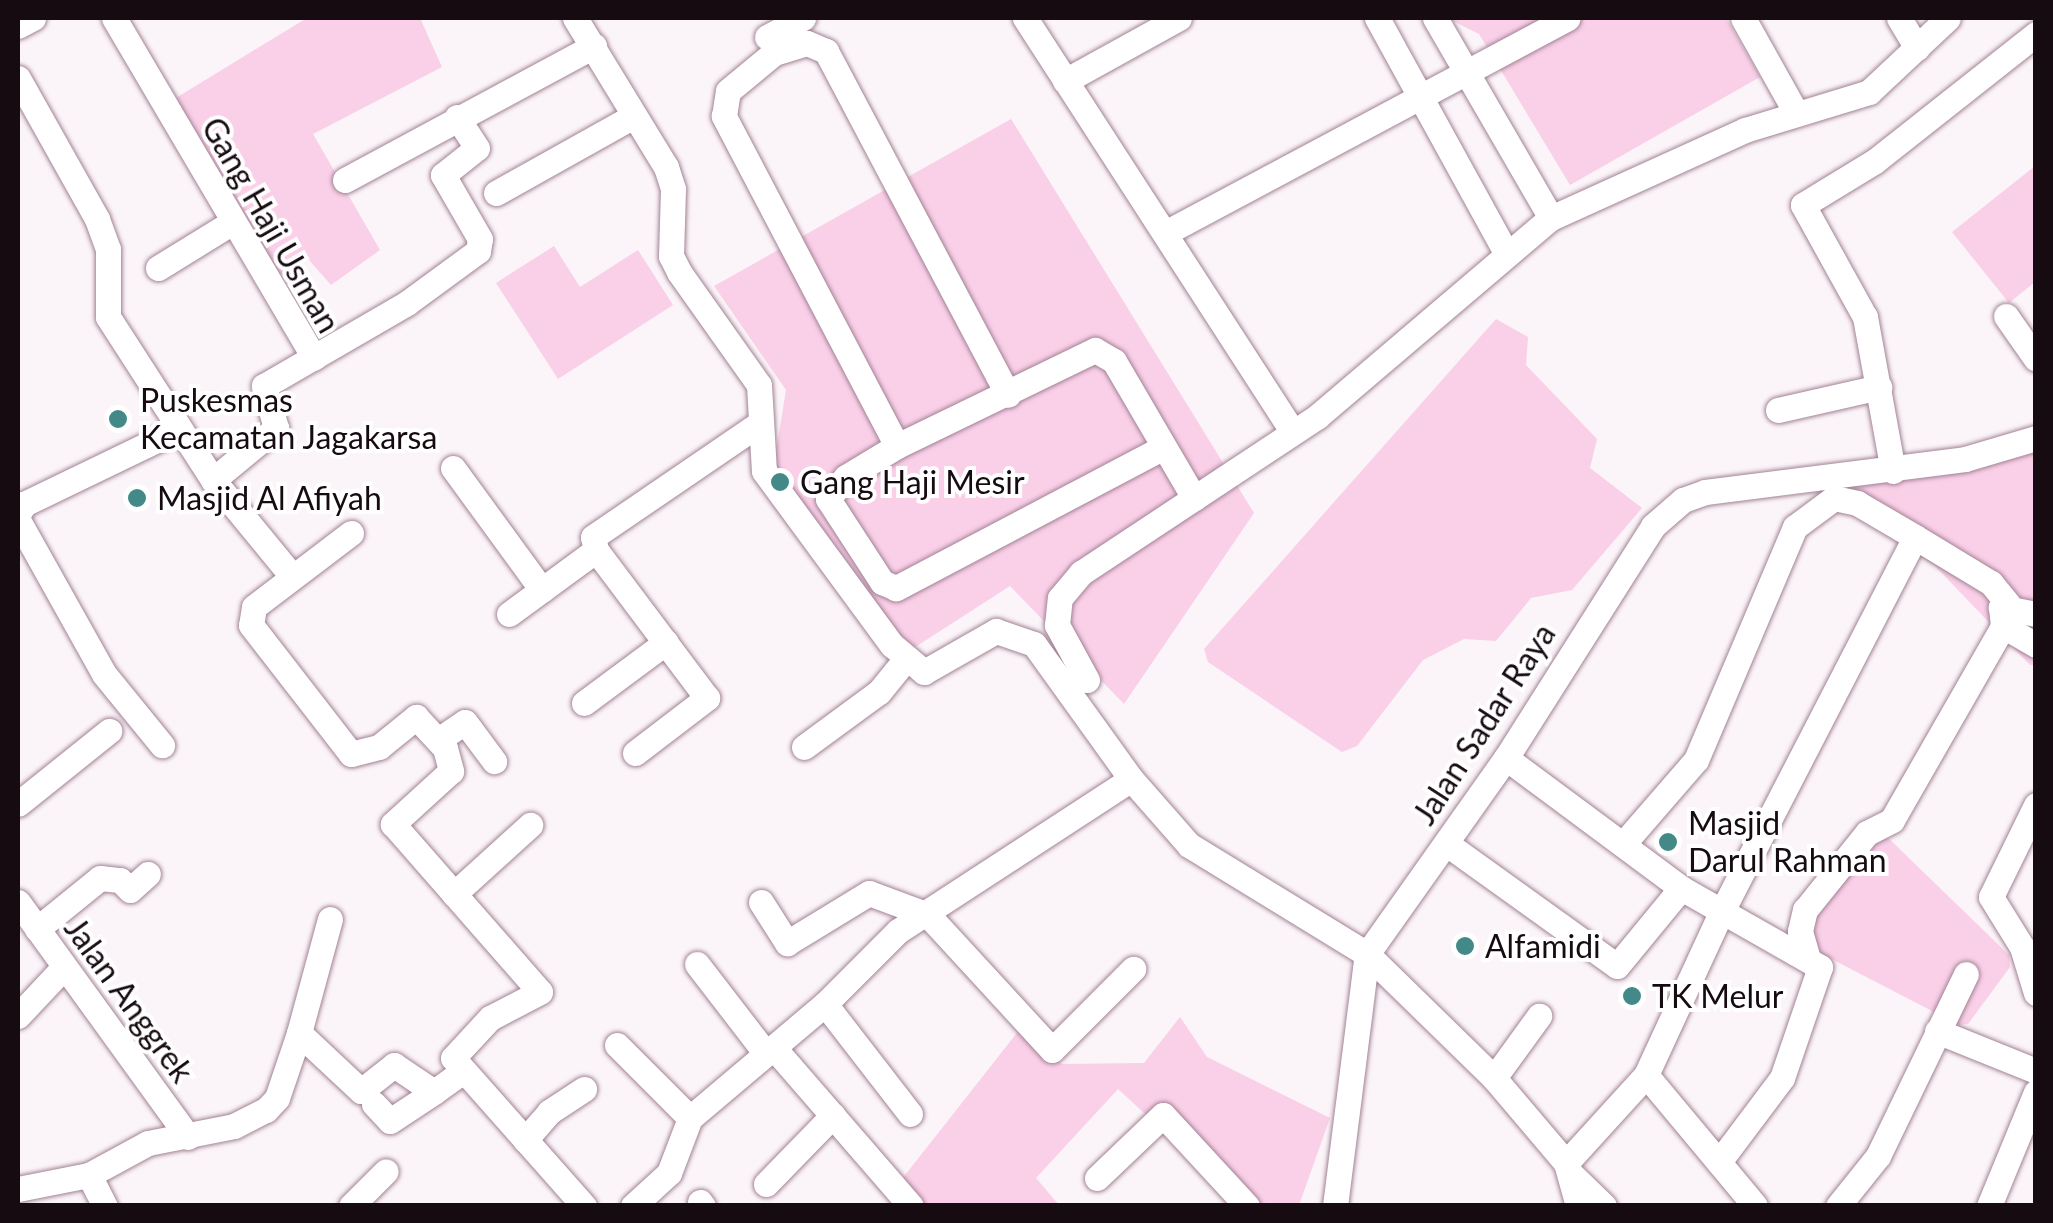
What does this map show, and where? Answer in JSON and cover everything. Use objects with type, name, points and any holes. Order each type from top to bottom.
[{"type":"street","points":[[18,26],[33,18]]},
{"type":"street","name":"Gang Haji Usman","points":[[114,18],[231,223],[314,358],[264,386],[276,428],[213,480]]},
{"type":"street","points":[[575,18],[672,189],[672,256],[758,384],[760,455],[773,486],[905,660],[924,672],[996,631],[1019,635],[1034,644],[1131,778],[1189,844],[1367,954],[1494,1078],[1570,1187],[1604,1206]]},
{"type":"street","points":[[803,18],[766,36],[728,90],[724,116],[897,446]]},
{"type":"street","points":[[1025,18],[1168,232],[1247,369],[1292,431]]},
{"type":"street","points":[[1065,81],[1179,18]]},
{"type":"street","points":[[1377,18],[1507,254]]},
{"type":"street","points":[[1436,18],[1552,218]]},
{"type":"street","points":[[1168,232],[1567,18]]},
{"type":"street","points":[[1744,18],[1795,111]]},
{"type":"street","points":[[1900,18],[1917,48]]},
{"type":"street","points":[[1086,680],[1060,640],[1057,610],[1064,590],[1390,360],[1552,218],[1795,111],[1825,110],[1870,92],[1948,18]]},
{"type":"street","points":[[1893,470],[1865,316],[1802,210],[1809,197],[1874,161],[2036,34]]},
{"type":"street","points":[[766,36],[807,42],[826,51],[1008,395]]},
{"type":"street","points":[[345,180],[457,116],[594,46]]},
{"type":"street","points":[[18,78],[97,219],[108,249],[108,317],[141,384],[290,575]]},
{"type":"street","points":[[314,358],[478,251],[480,240],[444,175],[476,148],[457,116]]},
{"type":"street","points":[[496,193],[634,116]]},
{"type":"street","points":[[158,268],[231,223]]},
{"type":"street","points":[[2006,316],[2036,359]]},
{"type":"street","points":[[1162,448],[888,588],[828,498],[846,477],[897,446],[1100,351],[1120,371],[1194,498]]},
{"type":"street","points":[[1778,410],[1878,387]]},
{"type":"street","points":[[635,753],[707,702],[596,550],[593,537],[607,523],[757,425]]},
{"type":"street","points":[[162,745],[104,674],[19,525],[24,504],[179,429]]},
{"type":"street","name":"Jalan Sadar Raya","points":[[1335,1206],[1367,954],[1506,758],[1653,526],[1682,500],[1705,492],[1893,470],[2035,439]]},
{"type":"street","points":[[452,468],[542,590]]},
{"type":"street","points":[[1812,478],[1834,498],[1857,503],[1990,583],[2006,615],[2036,645]]},
{"type":"street","points":[[1624,843],[1696,760],[1796,527],[1834,498]]},
{"type":"street","points":[[352,533],[290,575],[254,607],[251,625],[343,749],[358,755],[379,748],[416,717],[438,740],[451,771],[393,824],[540,992],[490,1018],[454,1053],[462,1072],[584,1206]]},
{"type":"street","points":[[1570,1187],[1646,1075],[1722,912],[1915,537]]},
{"type":"street","points":[[510,614],[596,550]]},
{"type":"street","points":[[2006,615],[2036,614]]},
{"type":"street","points":[[1808,958],[1800,931],[1805,910],[1867,832],[1892,820],[2006,615]]},
{"type":"street","points":[[584,703],[666,642]]},
{"type":"street","points":[[804,747],[879,692],[905,660]]},
{"type":"street","points":[[438,740],[465,722],[494,761]]},
{"type":"street","points":[[18,804],[108,731]]},
{"type":"street","points":[[1506,758],[1681,888],[1820,967],[1782,1078],[1719,1162]]},
{"type":"street","points":[[633,1206],[669,1173],[690,1118],[825,1004],[870,955],[1131,778]]},
{"type":"street","points":[[2036,805],[1991,898],[2022,947],[2036,993]]},
{"type":"street","points":[[454,894],[530,824]]},
{"type":"street","points":[[1447,844],[1617,966],[1681,888]]},
{"type":"street","points":[[37,929],[100,878],[120,880],[130,890],[148,874]]},
{"type":"street","points":[[761,902],[787,943],[868,892],[928,915],[1052,1050],[1133,969]]},
{"type":"street","name":"Jalan Anggrek","points":[[18,902],[188,1136]]},
{"type":"street","points":[[18,1189],[88,1175],[148,1144],[251,1120],[277,1098],[330,920]]},
{"type":"street","points":[[697,964],[911,1206]]},
{"type":"street","points":[[18,1016],[64,966]]},
{"type":"street","points":[[1838,1206],[1878,1156],[1966,974]]},
{"type":"street","points":[[825,1004],[910,1114]]},
{"type":"street","points":[[1494,1078],[1539,1016]]},
{"type":"street","points":[[1937,1031],[2036,1071]]},
{"type":"street","points":[[299,1032],[361,1091],[394,1065],[434,1092]]},
{"type":"street","points":[[617,1046],[690,1118]]},
{"type":"street","points":[[374,1104],[390,1121],[462,1072]]},
{"type":"street","points":[[1646,1075],[1754,1206]]},
{"type":"street","points":[[525,1140],[550,1112],[584,1089]]},
{"type":"street","points":[[1989,1206],[2036,1092]]},
{"type":"street","points":[[1098,1178],[1163,1115],[1231,1201]]},
{"type":"street","points":[[766,1184],[833,1116]]},
{"type":"street","points":[[350,1206],[386,1172]]},
{"type":"street","points":[[88,1175],[105,1206]]},
{"type":"shaded area","points":[[307,18],[420,18],[442,67],[313,134],[380,250],[331,285],[309,260],[268,281],[166,104]]},
{"type":"shaded area","points":[[1447,18],[1726,18],[1760,77],[1570,185],[1479,34]]},
{"type":"shaded area","points":[[1011,119],[1254,513],[1124,704],[1010,586],[909,651],[772,476],[786,390],[714,286]]},
{"type":"shaded area","points":[[2035,166],[2035,282],[2009,303],[1952,232]]},
{"type":"shaded area","points":[[554,246],[580,287],[638,250],[673,305],[558,379],[496,283]]},
{"type":"shaded area","points":[[1496,319],[1528,337],[1526,365],[1597,439],[1590,468],[1642,508],[1572,590],[1531,598],[1496,641],[1464,639],[1423,660],[1357,746],[1342,752],[1208,662],[1204,649]]},
{"type":"shaded area","points":[[2035,445],[2035,665],[2030,665],[1934,565],[1853,515],[1853,480]]},
{"type":"shaded area","points":[[1881,831],[2009,955],[2010,967],[1968,1024],[1959,1025],[1793,939]]},
{"type":"shaded area","points":[[1180,1017],[1207,1057],[1330,1118],[1299,1205],[1244,1205],[1118,1089],[1036,1178],[1059,1205],[925,1205],[902,1179],[1020,1029],[1062,1064],[1144,1063]]},
{"type":"place","name":"Puskesmas Kecamatan Jagakarsa","points":[[118,419]]},
{"type":"place","name":"Gang Haji Mesir","points":[[780,482]]},
{"type":"place","name":"Masjid Al Afiyah","points":[[137,498]]},
{"type":"place","name":"Masjid Darul Rahman","points":[[1668,842]]},
{"type":"place","name":"Alfamidi","points":[[1465,946]]},
{"type":"place","name":"TK Melur","points":[[1632,996]]}]
